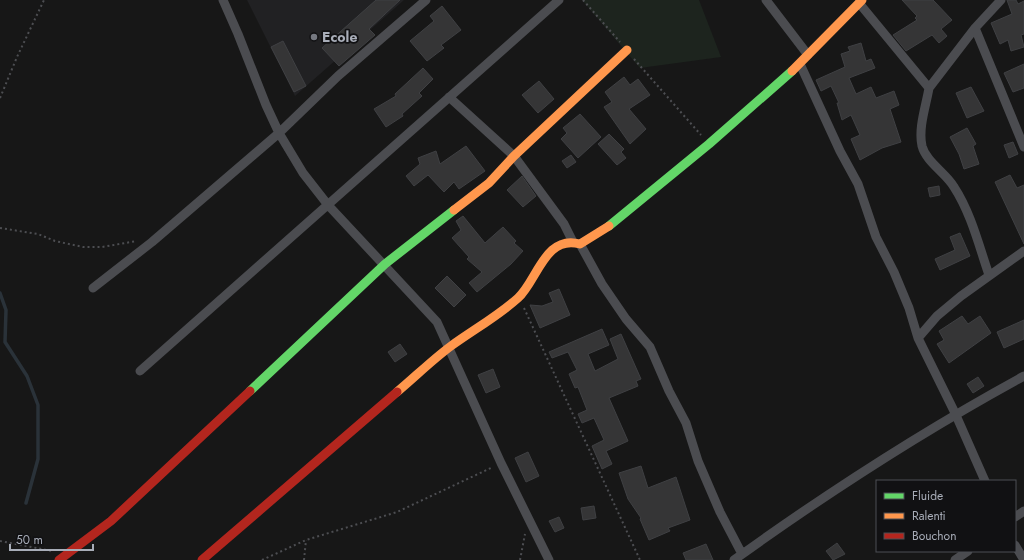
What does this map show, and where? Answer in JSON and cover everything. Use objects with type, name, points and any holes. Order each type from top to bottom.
[{"type":"street","points":[[223,0],[279,133],[303,173],[328,205],[385,264],[437,322],[501,463],[549,560]]},
{"type":"street","points":[[93,288],[152,242],[279,133],[338,76],[426,0]]},
{"type":"street","points":[[140,371],[559,0]]},
{"type":"street","points":[[766,0],[808,55]]},
{"type":"street","points":[[989,275],[966,210],[954,186],[932,161],[922,146],[923,121],[929,88],[975,28],[1001,0]]},
{"type":"street","points":[[202,560],[449,348],[519,298],[545,257],[554,248],[576,243],[615,222],[709,144],[800,64],[861,2],[929,88]]},
{"type":"street","points":[[975,28],[1024,147]]},
{"type":"street","points":[[59,560],[112,521],[385,264],[489,183],[514,156],[627,50]]},
{"type":"street","points":[[800,64],[840,151],[858,184],[876,237],[894,272],[909,308],[918,338],[955,413],[985,480]]},
{"type":"street","points":[[449,97],[514,156],[564,224],[622,313],[650,347],[669,391],[686,422],[698,461],[720,512],[742,554]]},
{"type":"street","points":[[918,338],[937,316],[989,275],[1024,251]]},
{"type":"street","points":[[734,560],[844,484],[955,413],[1024,376]]},
{"type":"street","points":[[1016,547],[1024,560]]},
{"type":"street","points":[[955,560],[967,552]]},
{"type":"path","points":[[0,98],[17,57],[44,0]]},
{"type":"path","points":[[583,0],[709,144]]},
{"type":"path","points":[[0,228],[38,234],[61,243],[83,247],[102,247],[134,241],[152,242]]},
{"type":"path","points":[[519,298],[640,560]]},
{"type":"path","points":[[262,560],[306,540],[397,512],[501,463]]},
{"type":"path","points":[[520,560],[521,547],[529,518]]},
{"type":"path","points":[[304,560],[306,540]]},
{"type":"path","points":[[0,541],[66,554]]},
{"type":"shaded area","name":"Ecole","points":[[247,0],[404,0],[295,96]]},
{"type":"shaded area","points":[[582,0],[699,0],[721,57],[640,68]]},
{"type":"building","points":[[376,0],[400,0],[369,29],[375,35],[339,66],[322,48]]},
{"type":"building","points":[[902,0],[933,0],[952,20],[941,29],[947,36],[939,43],[932,35],[906,51],[893,35],[917,20],[915,18],[917,16]]},
{"type":"building","points":[[1007,0],[1016,0],[1018,4],[1024,1],[1024,34],[1021,35],[1024,47],[1011,51],[1008,40],[1000,44],[991,23],[1012,14]]},
{"type":"building","points":[[442,6],[461,30],[441,45],[444,48],[427,61],[410,41],[434,21],[430,16]]},
{"type":"building","points":[[283,41],[306,86],[294,92],[271,47]]},
{"type":"building","points":[[861,43],[866,61],[871,59],[875,68],[849,78],[856,94],[871,87],[876,98],[894,91],[899,105],[890,109],[901,142],[882,148],[860,160],[851,139],[860,135],[851,115],[842,120],[837,103],[839,103],[831,86],[821,91],[816,80],[845,67],[841,54],[850,51],[848,47]]},
{"type":"building","points":[[1024,64],[1024,88],[1013,92],[1004,73]]},
{"type":"building","points":[[423,68],[433,79],[419,93],[422,96],[402,114],[403,116],[386,127],[374,109],[396,96],[395,94]]},
{"type":"building","points":[[624,77],[630,85],[638,79],[650,95],[629,109],[646,129],[630,144],[604,107],[612,102],[605,92]]},
{"type":"building","points":[[539,81],[554,99],[538,113],[522,95]]},
{"type":"building","points":[[971,87],[984,111],[967,118],[956,93]]},
{"type":"building","points":[[580,114],[601,137],[578,158],[561,139],[567,133],[563,128]]},
{"type":"building","points":[[967,128],[976,144],[973,146],[979,164],[964,169],[959,154],[950,137]]},
{"type":"building","points":[[609,134],[624,149],[621,152],[626,158],[617,165],[598,144]]},
{"type":"building","points":[[1013,142],[1018,154],[1009,158],[1004,145]]},
{"type":"building","points":[[466,146],[485,171],[459,189],[454,182],[444,192],[428,175],[414,186],[406,176],[420,164],[418,158],[436,151],[440,164]]},
{"type":"building","points":[[571,155],[576,162],[567,168],[562,161]]},
{"type":"building","points":[[1010,175],[1017,188],[1024,185],[1024,244],[995,182]]},
{"type":"building","points":[[522,176],[536,196],[523,207],[507,190]]},
{"type":"building","points":[[939,186],[940,195],[930,197],[928,188]]},
{"type":"building","points":[[463,216],[485,243],[503,227],[516,241],[514,243],[523,251],[511,264],[477,292],[469,283],[482,272],[467,259],[469,257],[452,238],[461,230],[456,221]]},
{"type":"building","points":[[960,233],[970,256],[940,270],[935,259],[955,250],[950,237]]},
{"type":"building","points":[[447,276],[466,295],[454,307],[435,288]]},
{"type":"building","points":[[559,289],[570,315],[540,328],[530,305],[542,306],[553,302],[549,293]]},
{"type":"building","points":[[962,316],[968,324],[980,316],[991,333],[949,363],[937,344],[944,340],[939,331]]},
{"type":"building","points":[[1024,320],[1024,339],[1004,348],[997,332]]},
{"type":"building","points":[[602,329],[609,345],[588,354],[595,371],[618,359],[610,339],[621,334],[641,379],[636,381],[638,386],[609,398],[628,441],[606,451],[612,464],[602,469],[592,446],[604,440],[594,418],[582,423],[578,414],[587,410],[578,387],[575,388],[569,374],[577,370],[568,352],[552,358],[549,352]]},
{"type":"building","points":[[400,344],[407,354],[395,362],[388,352]]},
{"type":"building","points":[[493,369],[500,387],[486,393],[478,375]]},
{"type":"building","points":[[978,377],[984,386],[973,393],[967,384]]},
{"type":"building","points":[[528,452],[539,476],[526,482],[515,458]]},
{"type":"building","points":[[641,466],[648,488],[676,477],[690,520],[668,528],[670,531],[649,540],[640,519],[641,518],[628,499],[619,473]]},
{"type":"building","points":[[594,506],[596,518],[583,520],[581,508]]},
{"type":"building","points":[[559,517],[564,528],[555,532],[549,521]]},
{"type":"building","points":[[837,543],[845,554],[833,560],[826,551]]},
{"type":"building","points":[[706,544],[713,560],[686,560],[683,553]]},
{"type":"waterway","points":[[0,293],[6,310],[5,342],[27,376],[38,405],[38,459],[26,503]]},
{"type":"traffic: fast","points":[[609,226],[709,144],[792,71]]},
{"type":"traffic: fast","points":[[250,391],[385,264],[454,210]]},
{"type":"traffic: slow","points":[[792,71],[862,0]]},
{"type":"traffic: slow","points":[[454,210],[489,183],[514,156],[627,50]]},
{"type":"traffic: slow","points":[[397,392],[444,351],[502,311],[518,298],[550,252],[558,246],[568,243],[580,244],[609,226]]},
{"type":"traffic: jam","points":[[59,560],[111,521],[250,391]]},
{"type":"traffic: jam","points":[[202,560],[397,392]]},
{"type":"place","name":"Ecole","points":[[314,37]]}]
